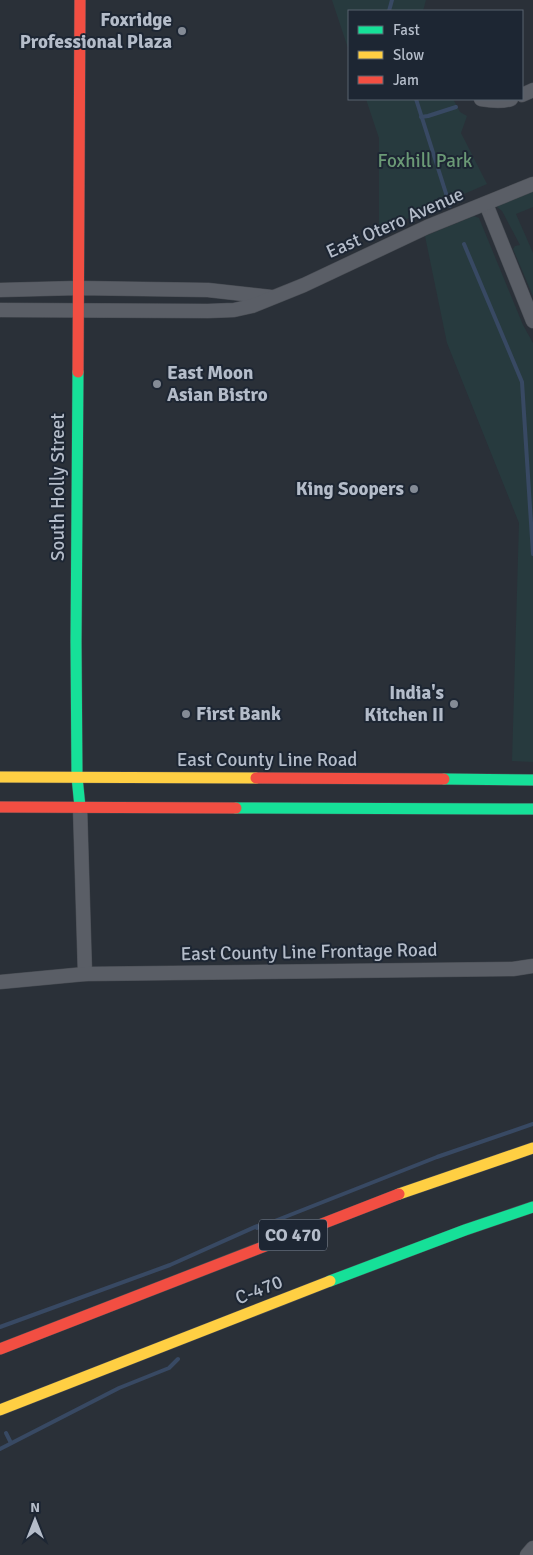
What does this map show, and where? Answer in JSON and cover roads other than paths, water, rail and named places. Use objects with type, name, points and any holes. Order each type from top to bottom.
[{"type":"main road","name":"South Holly Street","points":[[80,0],[77,777],[80,807]]},
{"type":"main road","name":"East County Line Road","points":[[0,777],[533,780]]},
{"type":"main road","points":[[0,807],[533,809]]},
{"type":"main road","name":"C-470","points":[[0,1350],[409,1190],[533,1148]]},
{"type":"main road","name":"C-470","points":[[0,1410],[322,1284],[465,1230],[533,1207]]},
{"type":"street","points":[[492,100],[508,100]]},
{"type":"street","name":"East Otero Avenue","points":[[0,310],[208,311],[234,310],[252,306],[304,285],[427,227],[533,184]]},
{"type":"street","points":[[486,204],[533,321]]},
{"type":"street","name":"East Otero Avenue","points":[[0,290],[78,288],[208,290],[272,297]]},
{"type":"street","name":"South Holly Street","points":[[80,807],[85,974]]},
{"type":"street","name":"East County Line Frontage Road","points":[[0,982],[85,974],[513,969],[533,966]]},
{"type":"street","points":[[527,1555],[533,1548]]},
{"type":"waterway","points":[[389,10],[392,0]]},
{"type":"waterway","points":[[416,100],[450,206]]},
{"type":"waterway","points":[[421,117],[456,107]]},
{"type":"waterway","points":[[464,244],[522,382],[533,554]]},
{"type":"waterway","points":[[257,1228],[437,1157],[533,1124]]},
{"type":"waterway","points":[[0,1327],[170,1265],[257,1226]]},
{"type":"waterway","points":[[0,1449],[119,1388],[169,1368],[178,1359]]},
{"type":"waterway","points":[[6,1433],[11,1443]]},
{"type":"place","name":"Foxridge Professional Plaza","points":[[182,31]]},
{"type":"place","name":"East Moon Asian Bistro","points":[[157,384]]},
{"type":"place","name":"King Soopers","points":[[414,489]]},
{"type":"place","name":"India's Kitchen II","points":[[454,704]]},
{"type":"place","name":"First Bank","points":[[186,714]]},
{"type":"park label","name":"Foxhill Park","points":[[425,161]]}]
